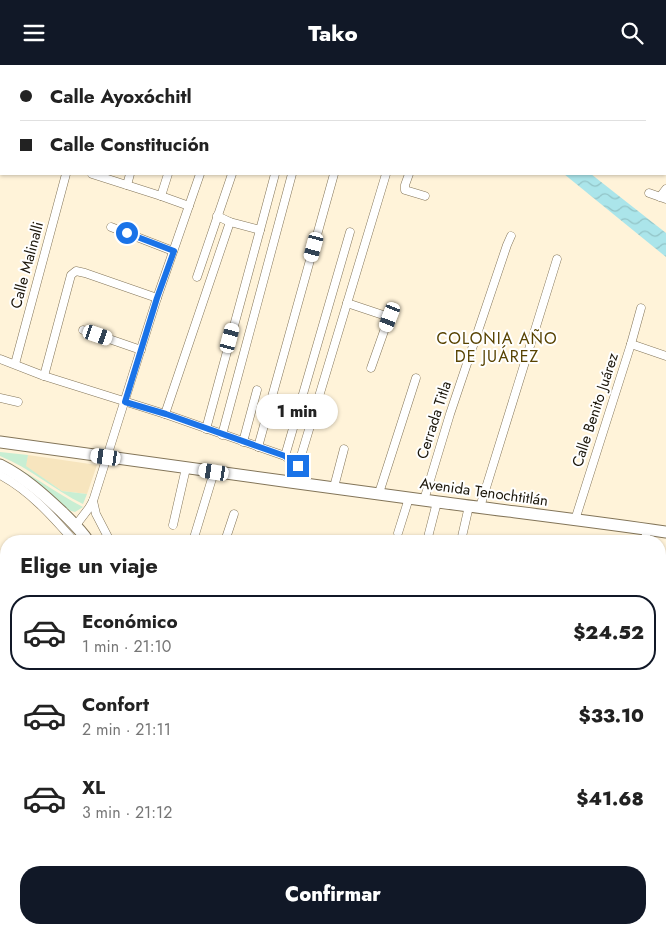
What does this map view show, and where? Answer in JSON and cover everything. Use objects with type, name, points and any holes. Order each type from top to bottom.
[{"type":"main road","name":"Avenida Tenochtitlán","points":[[0,442],[666,532]]},
{"type":"main road","points":[[0,465],[30,483],[76,525],[84,535]]},
{"type":"main road","points":[[67,517],[75,535]]},
{"type":"street","name":"Calle Malinalli","points":[[15,364],[66,175]]},
{"type":"street","points":[[95,175],[190,206]]},
{"type":"street","points":[[127,185],[130,175]]},
{"type":"street","points":[[161,196],[168,175]]},
{"type":"street","points":[[76,525],[93,501],[157,298],[200,175]]},
{"type":"street","points":[[197,277],[232,175]]},
{"type":"street","points":[[206,429],[275,175]]},
{"type":"street","points":[[222,435],[292,175]]},
{"type":"street","points":[[258,447],[334,175]]},
{"type":"street","points":[[298,482],[298,466],[386,175]]},
{"type":"street","points":[[409,175],[405,185],[406,190],[425,196]]},
{"type":"street","points":[[649,193],[663,198],[666,189]]},
{"type":"street","points":[[217,216],[230,222],[260,230]]},
{"type":"street","points":[[166,414],[230,222]]},
{"type":"street","points":[[111,227],[174,251]]},
{"type":"street","points":[[285,456],[350,232]]},
{"type":"street","name":"Cerrada Titla","points":[[424,500],[450,414],[511,236]]},
{"type":"street","points":[[463,535],[557,259]]},
{"type":"street","points":[[44,376],[71,275],[76,271],[157,298]]},
{"type":"street","points":[[347,303],[390,317],[370,367]]},
{"type":"street","name":"Calle Benito Juárez","points":[[575,520],[641,308]]},
{"type":"street","points":[[83,330],[141,350]]},
{"type":"street","points":[[631,344],[666,356]]},
{"type":"street","points":[[0,359],[44,376],[166,414],[285,456],[298,466]]},
{"type":"street","points":[[378,493],[416,378]]},
{"type":"street","points":[[243,442],[257,390]]},
{"type":"street","points":[[0,398],[18,402]]},
{"type":"street","points":[[334,487],[344,449]]},
{"type":"street","points":[[173,525],[186,468]]},
{"type":"street","points":[[195,535],[214,472]]},
{"type":"street","points":[[0,475],[33,497],[69,535]]},
{"type":"street","points":[[398,533],[409,498]]},
{"type":"street","points":[[93,501],[96,514],[107,535]]},
{"type":"street","points":[[428,535],[438,502]]},
{"type":"street","points":[[227,535],[234,514]]},
{"type":"street","points":[[646,529],[646,535]]},
{"type":"shaded area","points":[[28,455],[97,465],[87,494],[62,491],[25,466]]},
{"type":"green space","points":[[0,452],[28,455],[26,466],[62,491],[87,494],[83,504],[0,456]]},
{"type":"green space","points":[[0,459],[83,507],[75,512],[68,510],[30,477],[0,461]]},
{"type":"water","points":[[565,175],[592,175],[666,233],[666,257]]},
{"type":"district","name":"COLONIA AÑO DE JUÁREZ","points":[[497,347]]},
{"type":"route","points":[[127,233],[174,251],[157,298],[125,402],[166,414],[285,456],[298,466]]}]
